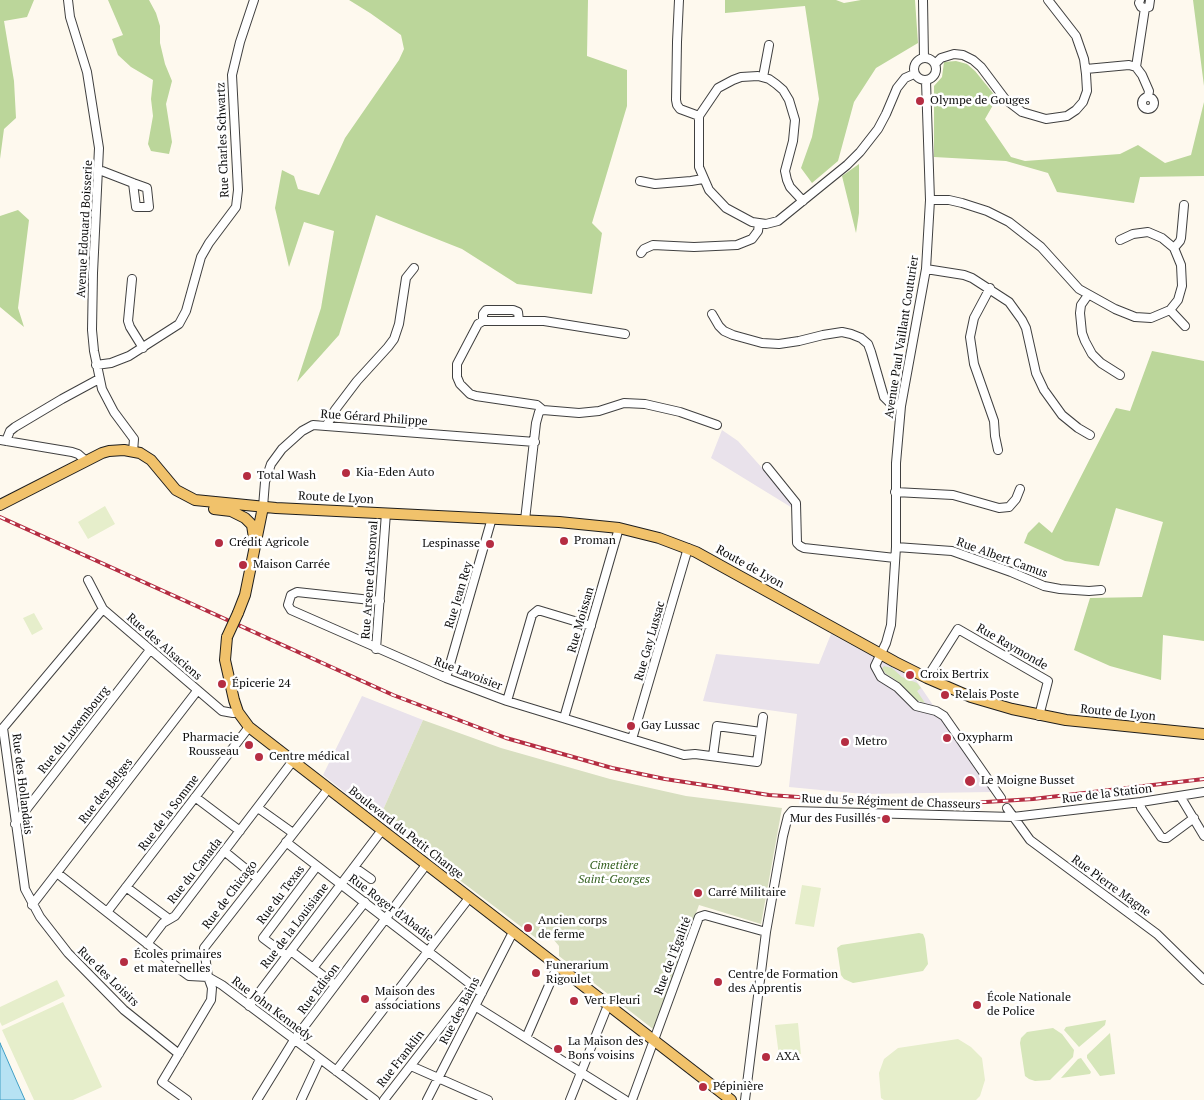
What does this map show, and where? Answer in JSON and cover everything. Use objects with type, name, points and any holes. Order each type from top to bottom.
[{"type":"main road","points":[[0,505],[86,461],[109,451],[124,450],[152,460],[168,481],[182,494],[212,508],[231,511],[240,515],[252,525]]},
{"type":"main road","name":"Route de Lyon","points":[[200,501],[578,523],[619,528],[688,548],[881,654],[927,678],[971,697],[1039,716],[1078,722],[1204,734]]},
{"type":"main road","points":[[253,553],[254,536],[252,525],[254,512],[262,506]]},
{"type":"main road","name":"Boulevard du Petit Change","points":[[262,506],[245,595],[227,637],[225,660],[238,712],[249,727],[731,1100]]},
{"type":"street","name":"Avenue Edouard Boisserie","points":[[68,0],[70,16],[86,72],[99,148],[92,330],[96,365],[106,398],[134,439],[133,452]]},
{"type":"street","name":"Rue Charles Schwartz","points":[[96,365],[120,360],[144,348],[178,324],[186,310],[201,257],[237,203],[238,190],[232,75],[240,42],[254,0]]},
{"type":"street","points":[[679,0],[676,100],[680,109],[699,116]]},
{"type":"street","points":[[923,0],[924,58]]},
{"type":"street","points":[[935,64],[941,58],[954,54],[962,55],[973,60],[981,67],[997,90],[1013,106],[1034,117],[1046,119],[1067,116],[1083,102],[1087,91],[1086,69],[1076,36],[1048,0]]},
{"type":"street","points":[[1140,0],[1141,7],[1145,8]]},
{"type":"street","points":[[1136,67],[1145,8],[1149,6],[1150,0]]},
{"type":"street","points":[[763,77],[769,45]]},
{"type":"street","points":[[924,58],[931,59],[935,64],[935,75],[930,80],[919,79],[914,74],[915,63],[924,58]]},
{"type":"street","points":[[1086,69],[1130,65],[1136,67],[1142,75],[1148,91],[1148,97]]},
{"type":"street","points":[[803,201],[786,180],[785,171],[795,130],[795,120],[783,90],[763,77],[741,77],[725,83],[712,96],[699,116],[699,167],[703,179],[709,190],[721,204],[758,224],[778,221],[803,201],[860,152],[882,122],[897,88],[905,78],[914,74]]},
{"type":"street","name":"Avenue Paul Vaillant Couturier","points":[[881,654],[891,625],[896,547],[895,492],[901,406],[926,269],[930,200],[926,81]]},
{"type":"street","points":[[98,171],[133,183]]},
{"type":"street","points":[[640,180],[655,184],[703,179]]},
{"type":"street","points":[[930,200],[949,200],[962,203],[1009,222],[1041,247],[1071,281],[1088,295],[1115,309],[1135,317],[1151,318],[1170,310],[1178,300],[1182,286],[1181,265],[1174,248],[1162,238],[1148,232],[1133,234],[1120,240]]},
{"type":"street","points":[[1174,248],[1181,238],[1184,205]]},
{"type":"street","points":[[642,253],[644,249],[653,245],[694,247],[737,245],[752,239],[758,231],[758,224]]},
{"type":"street","points":[[327,425],[334,410],[394,339],[399,324],[406,278],[414,268]]},
{"type":"street","points":[[926,269],[964,275],[990,288],[1009,302],[1026,328],[1036,373],[1050,399],[1071,423],[1090,434]]},
{"type":"street","points":[[132,279],[128,321],[144,348]]},
{"type":"street","points":[[990,288],[974,318],[970,337],[974,364],[994,420],[998,450]]},
{"type":"street","points":[[1088,295],[1081,305],[1080,312],[1084,341],[1092,354],[1101,363],[1120,374]]},
{"type":"street","points":[[625,334],[544,322],[519,321],[518,312],[513,310],[486,310],[483,314],[483,322],[475,328],[457,364],[457,377],[460,384],[470,394],[537,404],[543,410],[580,413],[599,411],[624,403],[645,404],[680,412],[717,425]]},
{"type":"street","points":[[1170,310],[1185,326]]},
{"type":"street","points":[[712,314],[724,331],[762,343],[789,343],[842,332],[861,338],[868,344],[884,397],[891,404],[901,406]]},
{"type":"street","points":[[86,461],[78,454],[3,441],[15,427],[99,379]]},
{"type":"street","points":[[525,520],[538,415],[543,410]]},
{"type":"street","name":"Rue Gérard Philippe","points":[[262,506],[268,472],[275,457],[302,431],[314,425],[535,442]]},
{"type":"street","points":[[58,450],[69,456],[74,467]]},
{"type":"street","points":[[767,467],[796,503],[797,543],[800,546],[895,558]]},
{"type":"street","points":[[895,492],[953,495],[999,508],[1009,507],[1016,499],[1020,490]]},
{"type":"street","name":"Rue Arsene d'Arsonval","points":[[376,649],[386,513]]},
{"type":"street","name":"Rue Jean Rey","points":[[446,678],[492,518]]},
{"type":"street","name":"Rue Moissan","points":[[564,718],[619,528]]},
{"type":"street","name":"Rue Albert Camus","points":[[896,547],[952,551],[1012,572],[1044,586],[1074,591],[1101,590]]},
{"type":"street","name":"Rue Gay Lussac","points":[[632,739],[688,548]]},
{"type":"street","name":"Rue des Alsaciens","points":[[88,580],[103,609],[190,682],[197,691],[224,712],[238,712]]},
{"type":"street","points":[[381,588],[390,589]]},
{"type":"street","name":"Rue Lavoisier","points":[[380,601],[297,592],[291,595],[288,608],[376,649],[507,701],[684,754],[757,762],[761,732]]},
{"type":"street","name":"Rue des Hollandais","points":[[32,905],[25,889],[3,728],[103,609]]},
{"type":"street","points":[[507,701],[532,615],[538,610],[591,626]]},
{"type":"street","name":"Rue Raymonde","points":[[927,678],[958,628],[1048,681],[1039,716]]},
{"type":"street","name":"Rue du Luxembourg","points":[[16,824],[150,650]]},
{"type":"street","points":[[881,654],[875,666],[877,673],[897,687],[916,706],[936,711],[944,716],[1001,798]]},
{"type":"street","name":"Rue des Belges","points":[[32,905],[197,691]]},
{"type":"street","points":[[713,756],[717,726],[761,732],[763,717]]},
{"type":"street","name":"Rue de la Somme","points":[[106,912],[249,727]]},
{"type":"street","name":"Rue du Canada","points":[[147,944],[163,923],[174,916],[292,762]]},
{"type":"street","name":"Rue de Chicago","points":[[187,1100],[162,1082],[211,1000],[212,988],[208,977],[204,948],[328,789]]},
{"type":"street","name":"Rue de la Station","points":[[1013,817],[1141,802],[1204,792]]},
{"type":"street","points":[[1180,796],[1204,836]]},
{"type":"street","points":[[195,797],[240,831]]},
{"type":"street","points":[[1141,802],[1141,808],[1164,838],[1167,838],[1194,818]]},
{"type":"street","points":[[258,808],[292,833]]},
{"type":"street","name":"Rue Pierre Magne","points":[[1007,808],[1030,840],[1157,934],[1204,980]]},
{"type":"street","name":"Rue du 5e Régiment de Chasseurs","points":[[745,1100],[766,932],[786,822],[790,813],[795,810],[1013,817]]},
{"type":"street","name":"Rue de la Louisiane","points":[[249,1006],[382,830]]},
{"type":"street","name":"Rue Roger d'Abadie","points":[[286,842],[482,992]]},
{"type":"street","points":[[224,851],[257,878]]},
{"type":"street","name":"Rue Edison","points":[[257,1100],[294,1040],[426,865]]},
{"type":"street","name":"Rue du Texas","points":[[289,954],[263,938],[318,866]]},
{"type":"street","points":[[354,867],[371,879]]},
{"type":"street","name":"Rue John Kennedy","points":[[57,873],[189,976],[208,977],[336,1071],[365,1097],[375,1100]]},
{"type":"street","points":[[126,887],[169,919]]},
{"type":"street","points":[[336,1071],[469,898]]},
{"type":"street","points":[[313,968],[365,902]]},
{"type":"street","name":"Rue des Loisirs","points":[[32,905],[68,953],[104,991],[124,1010],[179,1054]]},
{"type":"street","name":"Rue de l'Égalité","points":[[654,1040],[699,916],[705,915],[766,932]]},
{"type":"street","name":"Rue des Bains","points":[[427,1100],[513,932]]},
{"type":"street","points":[[289,954],[313,968],[335,985]]},
{"type":"street","points":[[526,1038],[557,966]]},
{"type":"street","name":"Rue Franklin","points":[[384,1100],[473,985]]},
{"type":"street","points":[[570,1100],[608,1005]]},
{"type":"street","points":[[475,1006],[625,1100]]},
{"type":"street","points":[[632,1100],[654,1040]]},
{"type":"street","points":[[301,1100],[320,1059]]},
{"type":"street","points":[[411,1066],[488,1100]]},
{"type":"shaded area","points":[[722,430],[738,441],[789,498],[794,509],[711,458]]},
{"type":"shaded area","points":[[831,634],[916,680],[992,792],[863,794],[789,787],[797,714],[703,701],[716,654],[819,664]]},
{"type":"shaded area","points":[[362,696],[423,720],[379,819],[323,775]]},
{"type":"green space","points":[[0,0],[34,0],[27,17],[4,21],[14,81],[16,118],[4,129],[0,159]]},
{"type":"green space","points":[[108,0],[149,0],[156,13],[160,26],[160,43],[165,64],[172,81],[166,104],[172,142],[169,154],[151,151],[148,144],[153,116],[151,99],[153,80],[131,67],[118,55],[112,39],[123,35]]},
{"type":"green space","points":[[349,0],[588,0],[587,56],[627,70],[627,106],[592,223],[602,233],[592,294],[517,284],[462,249],[376,215],[339,335],[297,382],[321,308],[334,231],[304,222],[289,267],[275,208],[282,170],[294,176],[298,189],[319,195],[345,138],[399,60],[404,49],[401,35]]},
{"type":"green space","points":[[725,0],[836,0],[844,3],[861,0],[915,0],[918,43],[876,68],[854,102],[838,161],[812,183],[801,168],[812,137],[819,99],[805,6],[725,13]]},
{"type":"green space","points":[[1193,0],[1204,0],[1204,86]]},
{"type":"green space","points":[[956,61],[967,64],[975,71],[997,98],[985,119],[1011,157],[1025,161],[1120,154],[1138,145],[1165,163],[1191,155],[1204,102],[1204,176],[1140,177],[1134,203],[1057,192],[1048,173],[1006,161],[934,157],[934,86],[942,77],[944,62]]},
{"type":"green space","points":[[859,164],[859,213],[856,233],[842,176]]},
{"type":"green space","points":[[18,210],[29,220],[18,308],[24,327],[0,307],[0,216]]},
{"type":"green space","points":[[1152,351],[1204,361],[1204,641],[1163,635],[1161,680],[1110,666],[1074,650],[1090,598],[1142,597],[1163,522],[1116,508],[1099,566],[1065,561],[1024,543],[1028,533],[1039,522],[1052,533],[1116,408],[1130,411]]},
{"type":"green space","points":[[105,506],[115,524],[88,539],[78,522]]},
{"type":"green space","points":[[34,613],[43,629],[32,635],[23,618]]},
{"type":"green space","points":[[884,666],[892,668],[902,677],[917,683],[921,688],[917,691],[925,703],[916,700],[893,678],[886,674],[882,669]]},
{"type":"green space","name":"Cimetière Saint-Georges","points":[[423,720],[501,748],[610,779],[686,796],[782,808],[761,924],[699,905],[653,1029],[559,956],[559,946],[553,939],[536,938],[379,819]]},
{"type":"green space","points":[[802,885],[821,888],[814,927],[795,924]]},
{"type":"green space","points":[[919,933],[923,934],[925,939],[928,964],[923,971],[853,983],[844,979],[841,975],[837,948],[841,945]]},
{"type":"green space","points":[[57,980],[65,996],[2,1026],[0,1022],[0,1007]]},
{"type":"green space","points":[[63,1002],[102,1087],[73,1100],[34,1100],[2,1030]]},
{"type":"green space","points":[[1106,1020],[1105,1025],[1079,1047],[1064,1030],[1066,1027]]},
{"type":"green space","points":[[798,1023],[801,1054],[779,1056],[775,1025]]},
{"type":"green space","points":[[1053,1028],[1062,1034],[1074,1050],[1073,1057],[1050,1080],[1035,1081],[1029,1079],[1025,1076],[1020,1043],[1021,1038],[1027,1032]]},
{"type":"green space","points":[[1110,1033],[1115,1074],[1100,1076],[1087,1058],[1087,1055]]},
{"type":"green space","points":[[958,1039],[971,1047],[982,1058],[985,1080],[980,1096],[976,1100],[884,1100],[881,1098],[879,1073],[884,1059],[898,1048]]},
{"type":"green space","points":[[1081,1058],[1091,1072],[1090,1074],[1061,1078],[1078,1059]]},
{"type":"water","points":[[0,1043],[17,1082],[25,1100],[0,1100]]},
{"type":"railway","points":[[0,517],[393,695],[506,738],[612,768],[665,779],[769,795],[885,803],[986,802],[1033,799],[1204,779]]},
{"type":"place","name":"Olympe de Gouges","points":[[920,101]]},
{"type":"place","name":"Kia-Eden Auto","points":[[346,473]]},
{"type":"place","name":"Total Wash","points":[[247,476]]},
{"type":"place","name":"Proman","points":[[564,541]]},
{"type":"place","name":"Crédit Agricole","points":[[219,543]]},
{"type":"place","name":"Lespinasse","points":[[490,544]]},
{"type":"place","name":"Maison Carrée","points":[[243,565]]},
{"type":"place","name":"Croix Bertrix","points":[[910,675]]},
{"type":"place","name":"Épicerie 24","points":[[222,684]]},
{"type":"place","name":"Relais Poste","points":[[945,695]]},
{"type":"place","name":"Gay Lussac","points":[[631,726]]},
{"type":"place","name":"Oxypharm","points":[[947,738]]},
{"type":"place","name":"Metro","points":[[845,742]]},
{"type":"place","name":"Pharmacie Rousseau","points":[[249,745]]},
{"type":"place","name":"Centre médical","points":[[259,757]]},
{"type":"place","name":"Le Moigne Busset","points":[[970,781]]},
{"type":"place","name":"Mur des Fusillés","points":[[886,819]]},
{"type":"place","name":"Carré Militaire","points":[[698,893]]},
{"type":"place","name":"Ancien corps de ferme","points":[[528,928]]},
{"type":"place","name":"Écoles primaires et maternelles","points":[[124,962]]},
{"type":"place","name":"Funerarium Rigoulet","points":[[536,973]]},
{"type":"place","name":"Centre de Formation des Apprentis","points":[[718,982]]},
{"type":"place","name":"Maison des associations","points":[[365,999]]},
{"type":"place","name":"Vert Fleuri","points":[[574,1001]]},
{"type":"place","name":"École Nationale de Police","points":[[977,1005]]},
{"type":"place","name":"La Maison des Bons voisins","points":[[558,1049]]},
{"type":"place","name":"AXA","points":[[766,1057]]},
{"type":"place","name":"Pépinière","points":[[703,1087]]}]
